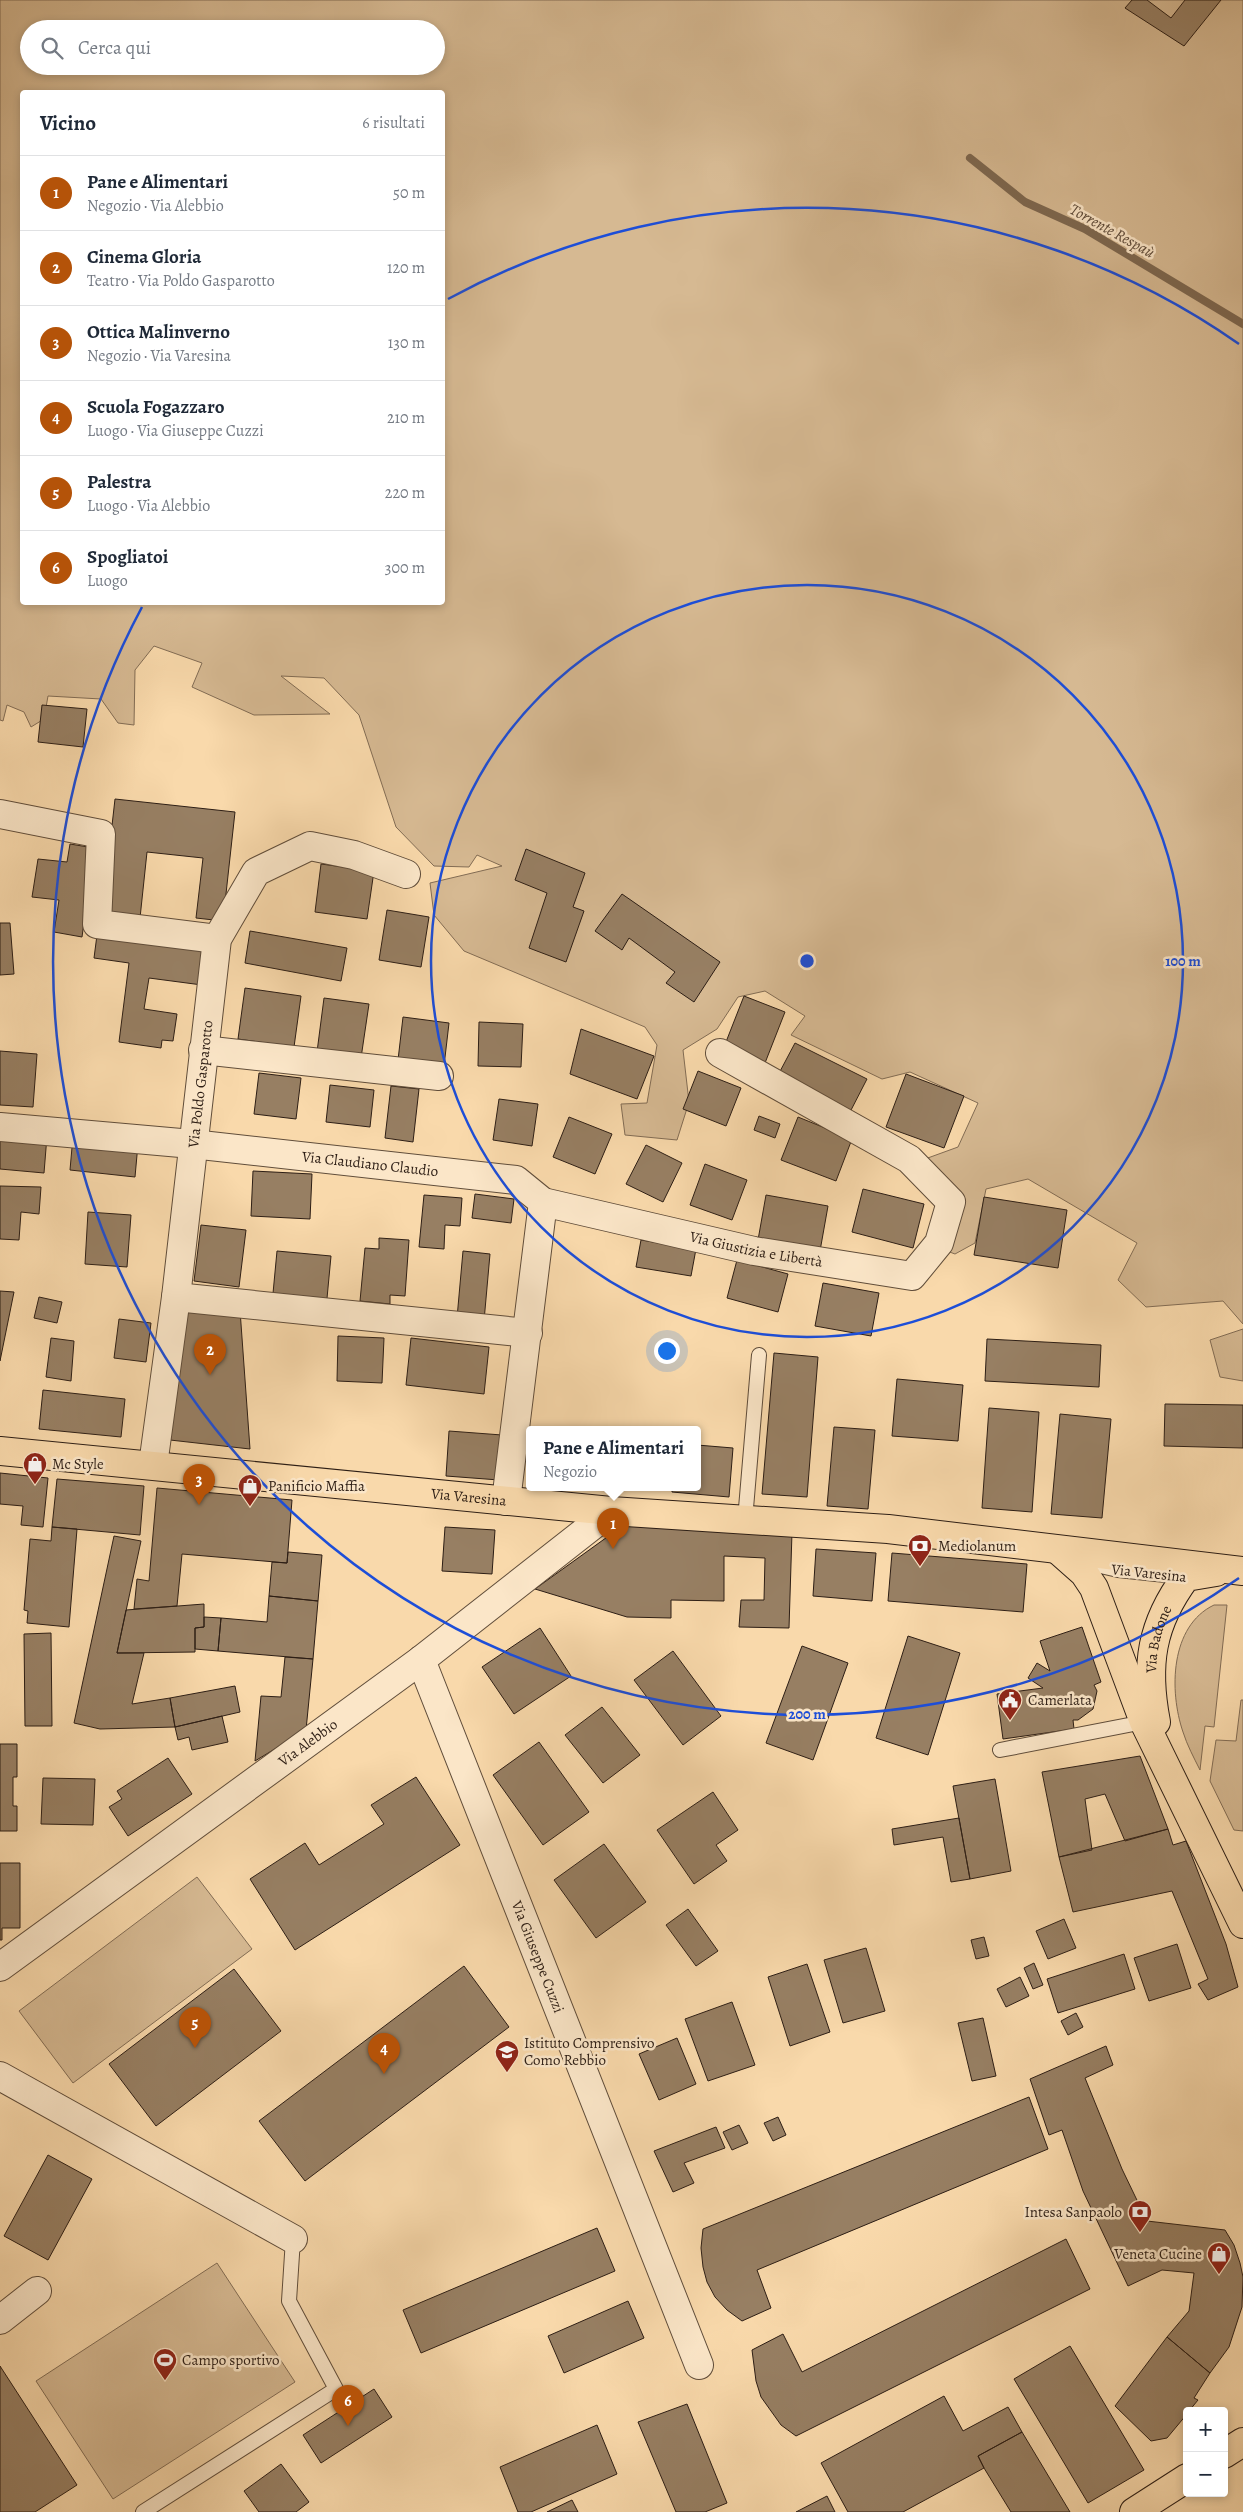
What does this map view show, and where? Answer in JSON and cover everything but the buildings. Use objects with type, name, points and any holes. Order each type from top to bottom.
[{"type":"main road","name":"Via Varesina","points":[[0,1451],[611,1511],[888,1529],[1241,1574]]},
{"type":"main road","name":"Via Badone","points":[[1058,1550],[1084,1574],[1094,1588],[1144,1722],[1164,1759],[1243,1924]]},
{"type":"main road","points":[[1186,1577],[1208,1572],[1241,1574]]},
{"type":"main road","name":"Via Badone","points":[[1164,1759],[1154,1713],[1150,1678],[1151,1651],[1160,1621],[1173,1596],[1186,1577]]},
{"type":"main road","points":[[1227,2452],[1243,2442]]},
{"type":"main road","points":[[1134,2512],[1183,2481]]},
{"type":"street","points":[[0,814],[101,834],[97,924],[217,939]]},
{"type":"street","name":"Via Poldo Gasparotto","points":[[153,1465],[176,1297],[192,1144],[217,939],[256,872],[310,846],[354,856],[406,874]]},
{"type":"street","points":[[203,1050],[439,1076]]},
{"type":"street","name":"Via Giustizia e Libertà","points":[[543,1202],[754,1251],[912,1276],[938,1243],[951,1202],[909,1159],[720,1053]]},
{"type":"street","name":"Via Claudiano Claudio","points":[[0,1127],[192,1144],[516,1180],[543,1202]]},
{"type":"street","points":[[506,1501],[543,1202]]},
{"type":"street","points":[[176,1297],[528,1333]]},
{"type":"street","name":"Via Alebbio","points":[[0,1967],[421,1660],[611,1511]]},
{"type":"street","name":"Via Giuseppe Cuzzi","points":[[421,1660],[699,2365]]},
{"type":"street","points":[[0,2076],[292,2239]]},
{"type":"street","points":[[0,2320],[37,2291]]},
{"type":"lane","points":[[745,1520],[758,1356]]},
{"type":"lane","name":"Via Varesina","points":[[1058,1550],[1104,1568],[1186,1577]]},
{"type":"lane","points":[[1000,1750],[1144,1722]]},
{"type":"lane","points":[[143,2512],[336,2389],[289,2301],[292,2239]]},
{"type":"shaded area","points":[[0,0],[1243,0],[1243,1324],[1223,1301],[1146,1307],[1118,1280],[1137,1243],[1028,1179],[986,1189],[975,1243],[955,1254],[939,1248],[944,1202],[925,1159],[958,1147],[978,1103],[910,1072],[882,1079],[791,1035],[805,1016],[765,991],[738,997],[717,1029],[683,1050],[689,1102],[677,1140],[625,1135],[621,1104],[647,1103],[657,1045],[645,1027],[464,951],[434,915],[430,883],[502,866],[477,855],[469,867],[434,866],[396,827],[359,715],[324,678],[281,676],[330,714],[254,715],[192,687],[202,663],[154,646],[135,670],[134,725],[118,723],[101,699],[48,696],[44,719],[31,727],[24,712],[7,705],[3,721],[0,720]]},
{"type":"shaded area","points":[[1243,1329],[1243,1381],[1220,1377],[1210,1340]]},
{"type":"shaded area","points":[[1214,1605],[1227,1605],[1214,1727],[1205,1726],[1200,1770],[1183,1732],[1176,1698],[1175,1679],[1181,1644],[1189,1628],[1199,1615]]},
{"type":"shaded area","points":[[1241,1700],[1243,1700],[1243,1831],[1234,1830],[1210,1781],[1216,1740],[1236,1741]]},
{"type":"shaded area","points":[[197,1877],[252,1949],[73,2083],[19,2011]]},
{"type":"shaded area","name":"Campo sportivo","points":[[217,2263],[295,2382],[113,2499],[36,2381]]},
{"type":"waterway","name":"Torrente Respaù","points":[[970,158],[1025,202],[1085,229],[1243,324]]},
{"type":"place","name":"Cinema Gloria","points":[[210,1375]]},
{"type":"place","name":"Mc Style","points":[[35,1485]]},
{"type":"place","name":"Ottica Malinverno","points":[[199,1505]]},
{"type":"place","name":"Panificio Maffia","points":[[250,1507]]},
{"type":"place","name":"Pane e Alimentari","points":[[613,1549]]},
{"type":"place","name":"Mediolanum","points":[[920,1567]]},
{"type":"place","name":"Camerlata","points":[[1010,1721]]},
{"type":"place","name":"Palestra","points":[[195,2048]]},
{"type":"place","name":"Istituto Comprensivo Como Rebbio","points":[[507,2073]]},
{"type":"place","name":"Scuola Fogazzaro","points":[[384,2074]]},
{"type":"place","name":"Intesa Sanpaolo","points":[[1140,2233]]},
{"type":"place","name":"Veneta Cucine","points":[[1219,2275]]},
{"type":"place","name":"Campo sportivo","points":[[165,2381]]},
{"type":"place","name":"Spogliatoi","points":[[348,2426]]}]
